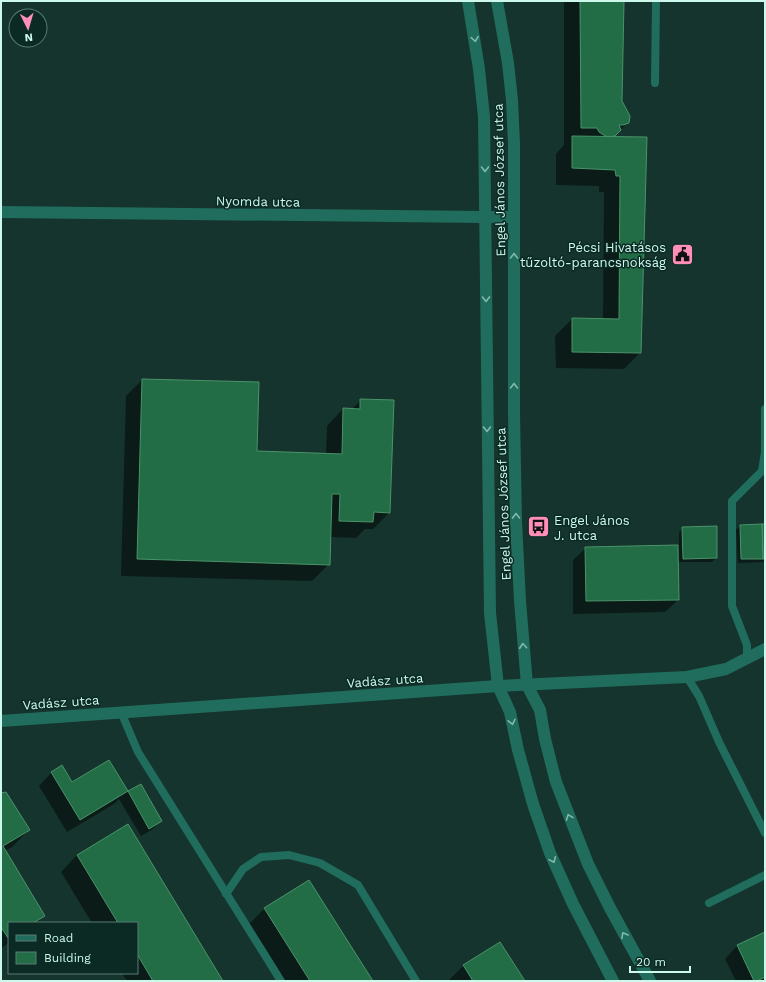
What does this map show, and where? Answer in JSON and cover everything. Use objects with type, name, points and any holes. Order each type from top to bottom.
[{"type":"street","name":"Engel János József utca","points":[[468,1],[479,69],[484,117],[490,613],[498,686],[510,712],[518,750],[533,804],[550,853],[573,904],[613,981]]},
{"type":"street","name":"Engel János József utca","points":[[497,1],[508,63],[512,100],[514,144],[514,413],[516,522],[520,601],[527,685],[540,710],[545,739],[556,782],[588,864],[650,981]]},
{"type":"street","name":"Nyomda utca","points":[[1,212],[485,217],[514,216]]},
{"type":"street","name":"Vadász utca","points":[[1,721],[498,686],[687,677],[726,669],[765,649]]},
{"type":"lane","points":[[655,83],[656,1]]},
{"type":"lane","points":[[748,658],[747,644],[732,606],[732,501],[762,471],[765,452],[765,409]]},
{"type":"lane","points":[[687,677],[699,696],[719,742],[765,832]]},
{"type":"lane","points":[[121,712],[138,752],[281,981]]},
{"type":"lane","points":[[226,894],[243,869],[261,857],[289,855],[320,863],[358,885],[416,981]]},
{"type":"lane","points":[[709,903],[765,875]]},
{"type":"building","points":[[580,1],[624,1],[622,101],[630,116],[629,123],[619,125],[621,130],[615,136],[607,137],[599,132],[597,128],[581,128]]},
{"type":"building","points":[[572,136],[647,137],[641,353],[572,352],[572,318],[619,319],[620,176],[616,176],[615,170],[572,168]]},
{"type":"building","points":[[142,379],[259,382],[257,451],[342,454],[343,408],[360,409],[360,399],[394,400],[390,513],[374,512],[373,522],[339,521],[340,494],[332,494],[330,565],[137,559]]},
{"type":"building","points":[[762,524],[765,524],[765,559],[763,559]]},
{"type":"building","points":[[762,524],[763,559],[741,559],[740,525]]},
{"type":"building","points":[[717,526],[717,558],[683,559],[682,527]]},
{"type":"building","points":[[678,545],[679,600],[586,601],[585,547]]},
{"type":"building","points":[[109,760],[128,791],[80,820],[51,772],[62,765],[72,782]]},
{"type":"building","points":[[141,784],[162,821],[149,829],[128,791]]},
{"type":"building","points":[[6,792],[30,830],[3,846],[45,916],[35,922],[8,922],[8,938],[1,927],[1,793]]},
{"type":"building","points":[[128,824],[223,981],[153,981],[138,956],[138,922],[117,922],[77,855]]},
{"type":"building","points":[[309,880],[373,981],[310,981],[264,908]]},
{"type":"building","points":[[765,932],[765,977],[754,981],[737,945]]},
{"type":"building","points":[[500,942],[525,981],[473,981],[463,965]]},
{"type":"place","name":"Pécsi Hivatásos tűzoltó-parancsnokság","points":[[682,254]]},
{"type":"place","name":"Engel János J. utca","points":[[539,527]]}]
